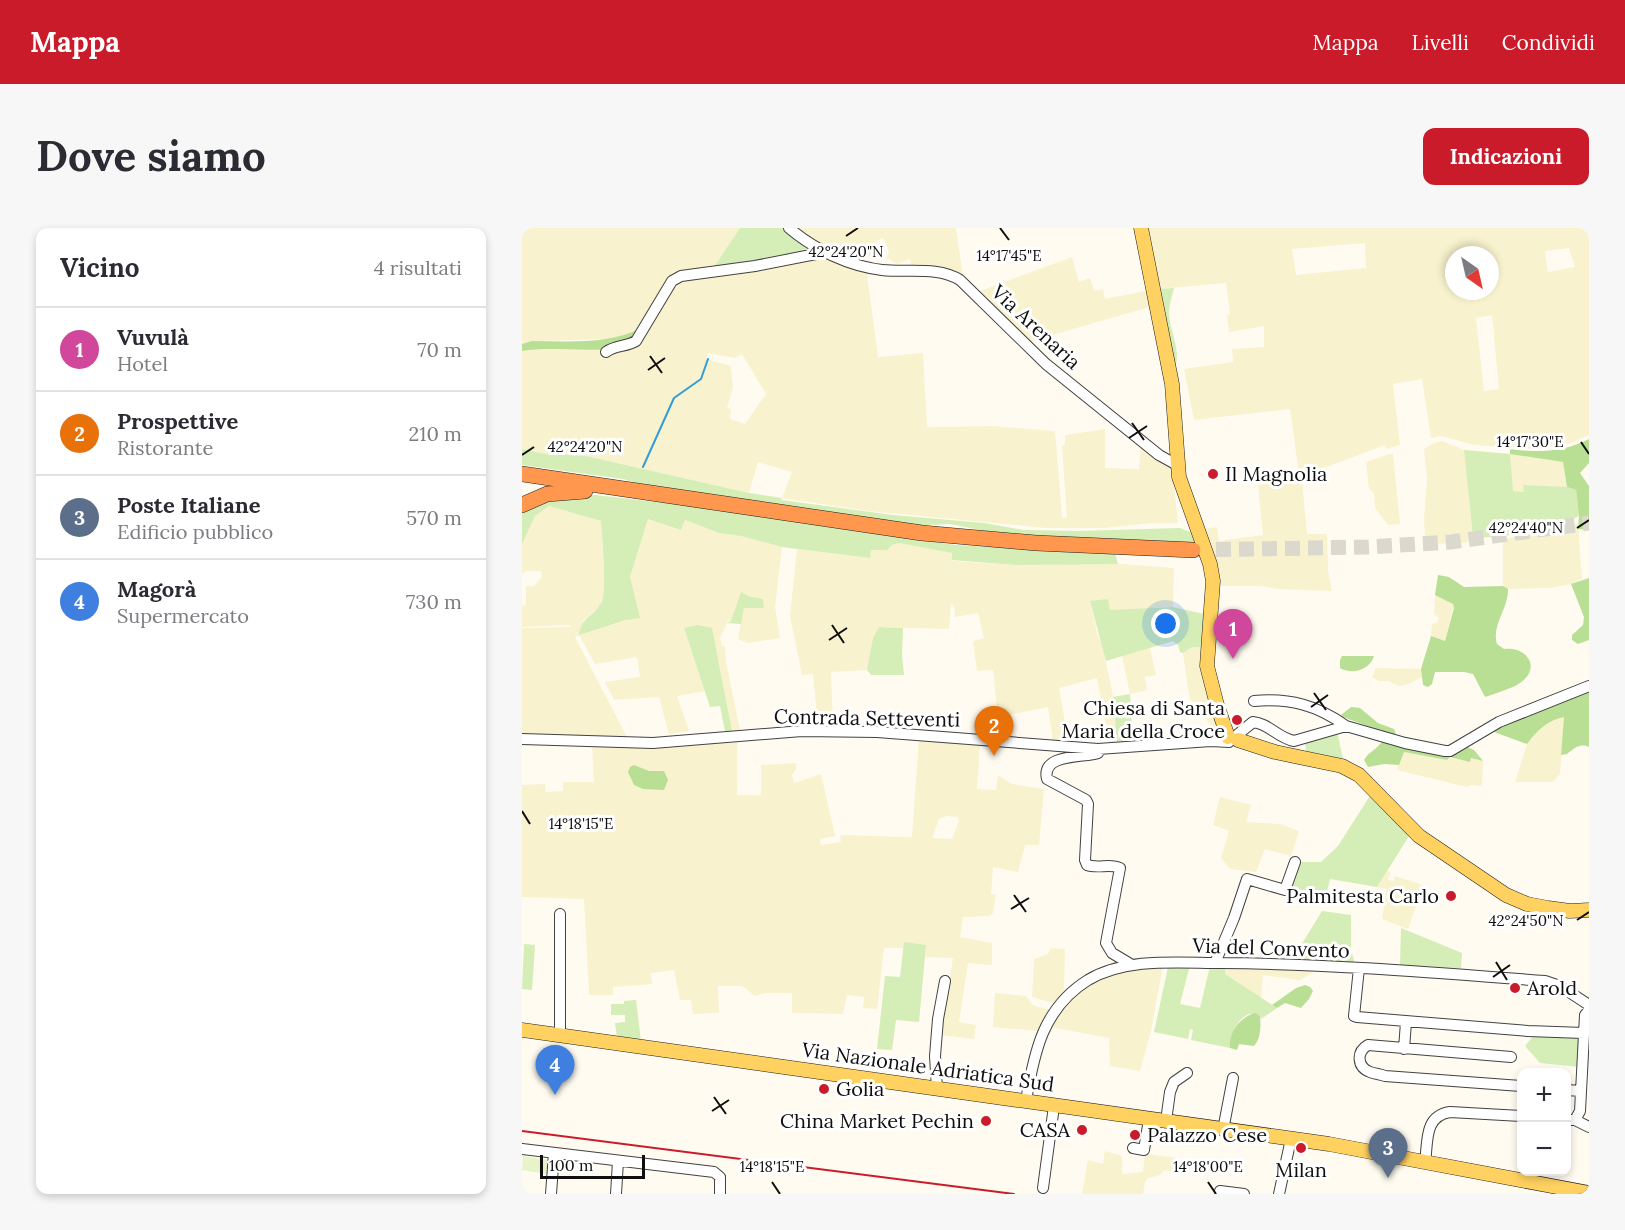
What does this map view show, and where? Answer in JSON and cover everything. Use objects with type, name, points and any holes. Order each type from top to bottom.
[{"type":"highway","points":[[522,472],[636,491],[956,537],[1102,548],[1193,550]]},
{"type":"highway","points":[[522,505],[538,497],[557,492],[636,491]]},
{"type":"main road","points":[[1141,228],[1172,384],[1179,477],[1212,572],[1207,666],[1218,708],[1233,738],[1275,752],[1342,766],[1359,775],[1419,836],[1506,895],[1537,906],[1570,911],[1589,910]]},
{"type":"main road","name":"Via Nazionale Adriatica Sud","points":[[522,1030],[1291,1139],[1589,1193]]},
{"type":"street","name":"Via Arenaria","points":[[789,228],[814,247],[853,262],[881,270],[939,272],[950,274],[960,280],[1046,364],[1159,455],[1177,465]]},
{"type":"street","points":[[606,352],[611,348],[629,346],[636,341],[672,281],[681,276],[755,266],[826,252]]},
{"type":"street","points":[[1254,701],[1269,700],[1303,704],[1328,713],[1346,726],[1405,743],[1450,751],[1499,722],[1589,686]]},
{"type":"street","name":"Contrada Setteventi","points":[[522,739],[653,742],[794,732],[870,732],[1110,748],[1233,738],[1253,722],[1261,723],[1286,739],[1294,741],[1346,726]]},
{"type":"street","points":[[1110,748],[1054,762],[1046,775],[1047,779],[1086,800],[1088,804],[1085,860],[1087,865],[1120,868],[1106,944],[1112,953],[1132,965]]},
{"type":"street","points":[[1215,963],[1247,879],[1285,890],[1295,862]]},
{"type":"street","points":[[560,914],[560,1036]]},
{"type":"street","name":"Via del Convento","points":[[1026,1101],[1042,1032],[1052,1014],[1088,980],[1132,965],[1278,964],[1545,981],[1560,986],[1589,1005]]},
{"type":"street","points":[[1359,968],[1354,1016],[1406,1022],[1584,1033]]},
{"type":"street","points":[[937,1089],[935,1056],[938,1019],[945,981]]},
{"type":"street","points":[[1589,1010],[1585,1015],[1580,1111],[1571,1120],[1589,1127]]},
{"type":"street","points":[[1404,1048],[1406,1022]]},
{"type":"street","points":[[1511,1057],[1368,1045],[1361,1051],[1359,1061],[1369,1072],[1385,1076],[1517,1086]]},
{"type":"street","points":[[1166,1121],[1170,1092],[1174,1082],[1188,1073]]},
{"type":"street","points":[[1223,1130],[1233,1078]]},
{"type":"street","points":[[1571,1090],[1581,1091]]},
{"type":"street","points":[[1043,1188],[1054,1106]]},
{"type":"street","points":[[1425,1163],[1431,1121],[1440,1113],[1517,1116]]},
{"type":"street","points":[[1132,1148],[1144,1150],[1149,1119]]},
{"type":"street","points":[[1269,1194],[1274,1188],[1279,1190],[1291,1139]]},
{"type":"street","points":[[522,1149],[714,1172],[720,1177],[720,1194]]},
{"type":"street","points":[[551,1194],[554,1153]]},
{"type":"street","points":[[616,1194],[618,1161]]},
{"type":"street","points":[[1220,1191],[1244,1194]]},
{"type":"shaded area","points":[[522,228],[740,228],[712,270],[681,274],[641,328],[607,339],[533,341],[522,344]]},
{"type":"shaded area","points":[[794,228],[956,228],[963,277],[911,268],[910,259],[897,264],[889,259],[886,260],[889,251],[882,238],[877,241],[872,254],[861,262],[851,259],[840,248],[835,247],[829,250]]},
{"type":"shaded area","points":[[1148,228],[1589,228],[1589,435],[1571,443],[1537,449],[1474,445],[1442,436],[1431,438],[1422,379],[1393,384],[1400,445],[1386,449],[1385,445],[1329,466],[1299,474],[1290,409],[1194,420],[1184,369],[1233,362],[1232,349],[1264,347],[1264,326],[1229,332],[1227,315],[1230,314],[1226,283],[1158,289]],"holes":[[[1365,243],[1366,268],[1296,275],[1292,249]],[[1569,248],[1575,267],[1548,272],[1545,251]],[[1492,315],[1499,389],[1484,391],[1476,318]]]},
{"type":"shaded area","points":[[826,253],[866,267],[878,357],[923,353],[927,427],[991,426],[1055,431],[1062,518],[1067,517],[1062,446],[1065,445],[1065,435],[1105,429],[1105,468],[1139,469],[1141,443],[1172,467],[1178,523],[1104,528],[1046,528],[869,511],[782,498],[792,472],[758,462],[749,493],[586,456],[546,454],[522,449],[522,351],[537,348],[633,349],[677,280]],"holes":[[[708,353],[735,358],[742,354],[766,394],[745,424],[730,419],[731,409],[727,408],[733,387],[731,366],[706,359]]]},
{"type":"shaded area","points":[[1072,257],[1079,282],[1090,278],[1094,291],[1103,289],[1105,299],[1151,290],[1153,306],[1028,342],[978,292]]},
{"type":"shaded area","points":[[1442,441],[1464,450],[1473,541],[1466,543],[1427,544],[1425,538],[1427,480],[1424,449]]},
{"type":"shaded area","points":[[1393,453],[1400,524],[1388,525],[1375,508],[1374,493],[1369,489],[1366,462]]},
{"type":"shaded area","points":[[1510,454],[1563,462],[1567,487],[1524,485],[1524,492],[1512,491]]},
{"type":"shaded area","points":[[1302,480],[1307,534],[1327,534],[1328,570],[1332,591],[1261,586],[1220,586],[1219,573],[1206,529],[1217,527],[1219,541],[1263,535],[1258,485]]},
{"type":"shaded area","points":[[549,506],[601,521],[605,593],[599,607],[583,621],[639,618],[630,577],[648,519],[681,530],[685,520],[719,533],[741,536],[782,547],[775,607],[780,638],[748,643],[738,639],[744,608],[764,608],[763,599],[741,593],[731,621],[728,621],[720,638],[722,646],[725,646],[726,662],[740,730],[732,731],[719,663],[697,625],[684,628],[705,691],[677,696],[689,731],[669,734],[659,697],[614,700],[605,682],[640,677],[637,657],[595,664],[579,635],[575,637],[628,739],[522,735],[522,628],[571,627],[569,625],[522,627],[522,606],[526,605],[526,587],[534,586],[542,577],[541,571],[526,571],[522,574],[522,544],[535,516]]},
{"type":"shaded area","points":[[1578,524],[1582,579],[1571,584],[1550,588],[1508,589],[1503,586],[1503,539]]},
{"type":"shaded area","points":[[899,543],[953,553],[953,561],[1015,565],[1108,563],[1174,568],[1173,607],[1110,610],[1090,601],[1098,637],[1102,643],[1114,701],[1117,742],[1109,742],[1097,678],[1059,688],[1068,740],[1053,741],[1048,707],[998,717],[993,670],[977,671],[973,641],[984,638],[978,613],[955,617],[954,605],[951,604],[949,629],[879,627],[873,639],[867,670],[831,672],[833,726],[818,726],[813,674],[802,675],[790,616],[797,549],[870,558],[871,550],[887,550]]},
{"type":"shaded area","points":[[1435,595],[1454,604],[1445,641],[1431,636],[1432,624],[1437,623],[1439,618],[1434,614]]},
{"type":"shaded area","points":[[1201,647],[1204,652],[1222,727],[1215,731],[1190,699],[1183,653],[1187,648]]},
{"type":"shaded area","points":[[1150,648],[1156,675],[1145,677],[1147,690],[1130,694],[1122,656]]},
{"type":"shaded area","points":[[1376,668],[1426,669],[1424,676],[1399,686],[1372,677]]},
{"type":"shaded area","points":[[1564,716],[1560,774],[1553,782],[1515,782],[1527,744],[1542,727],[1555,718]]},
{"type":"shaded area","points":[[737,737],[737,795],[761,795],[761,765],[796,763],[796,769],[792,775],[794,783],[821,774],[835,836],[820,839],[821,845],[841,842],[840,835],[912,837],[919,738],[980,741],[977,789],[996,790],[998,775],[1012,784],[1044,789],[1039,845],[1025,845],[1018,872],[993,867],[991,894],[996,895],[993,913],[989,916],[963,917],[960,937],[992,943],[992,965],[968,963],[959,1022],[976,1025],[974,1039],[941,1035],[953,958],[925,957],[926,945],[904,943],[904,948],[884,948],[877,1009],[863,1008],[864,997],[847,995],[843,1014],[792,1013],[792,993],[765,993],[755,996],[742,986],[718,986],[719,1013],[693,1014],[691,1000],[680,1000],[674,970],[651,973],[652,984],[613,987],[613,995],[589,995],[584,899],[522,897],[522,785],[545,784],[546,792],[563,791],[563,782],[594,782],[592,743]],"holes":[[[947,816],[958,817],[959,821],[952,839],[932,838],[939,819]]]},
{"type":"shaded area","points":[[1403,752],[1447,760],[1450,757],[1470,762],[1471,758],[1483,761],[1482,786],[1467,787],[1397,770]]},
{"type":"shaded area","points":[[1220,797],[1251,805],[1246,822],[1280,824],[1299,831],[1291,856],[1265,849],[1256,872],[1230,869],[1221,858],[1229,831],[1213,825]]},
{"type":"shaded area","points":[[1387,871],[1391,872],[1388,880],[1393,881],[1395,876],[1423,885],[1408,929],[1382,919],[1387,889],[1377,887]]},
{"type":"shaded area","points":[[1051,948],[1065,949],[1064,992],[1056,1004],[1032,997],[1034,959],[1048,954]]},
{"type":"shaded area","points":[[1163,965],[1151,1031],[1140,1071],[1110,1066],[1109,1038],[1050,1027],[1064,1006],[1087,985],[1123,969]]},
{"type":"shaded area","points":[[1226,966],[1320,968],[1300,980],[1263,975],[1261,998],[1225,974]]},
{"type":"shaded area","points":[[995,993],[1026,996],[1034,1006],[1052,1010],[1039,1031],[993,1027]]},
{"type":"shaded area","points":[[1105,1151],[1122,1156],[1122,1174],[1143,1172],[1145,1154],[1178,1158],[1177,1172],[1165,1170],[1160,1175],[1148,1178],[1143,1194],[1082,1194],[1088,1160],[1103,1164]]},
{"type":"green space","points":[[740,228],[788,228],[820,251],[712,270]]},
{"type":"green space","points":[[1174,288],[1169,313],[1177,355],[1175,368],[1158,289]]},
{"type":"green space","points":[[641,328],[632,342],[621,347],[595,350],[534,349],[522,351],[522,344],[532,341],[602,340]]},
{"type":"green space","points":[[1589,439],[1589,463],[1580,473],[1589,486],[1589,530],[1578,529],[1576,490],[1567,487],[1563,462],[1510,454],[1510,449],[1551,450],[1570,447]]},
{"type":"green space","points":[[522,449],[546,454],[586,456],[749,493],[782,498],[781,500],[893,515],[984,523],[1024,530],[1180,528],[1196,534],[1200,544],[1000,534],[950,524],[909,526],[660,490],[623,479],[522,465]]},
{"type":"green space","points":[[1464,450],[1510,454],[1513,491],[1524,492],[1523,485],[1567,487],[1576,490],[1579,516],[1541,530],[1514,535],[1473,538]]},
{"type":"green space","points":[[577,493],[692,506],[955,545],[1115,553],[1118,564],[1015,565],[952,560],[952,553],[899,543],[887,550],[871,550],[870,558],[782,547],[741,536],[719,533],[685,520],[681,530],[648,519],[630,577],[640,618],[625,620],[579,635],[583,624],[602,601],[604,563],[601,521],[549,506],[535,516],[522,544],[522,509]]},
{"type":"green space","points":[[1438,575],[1449,577],[1464,587],[1503,586],[1508,589],[1496,637],[1497,644],[1504,649],[1519,651],[1529,659],[1530,671],[1520,683],[1485,697],[1473,674],[1464,672],[1435,672],[1432,684],[1428,687],[1423,685],[1421,669],[1431,636],[1445,641],[1454,608],[1453,604],[1435,595]]},
{"type":"green space","points":[[1589,578],[1589,640],[1578,644],[1572,640],[1572,635],[1583,625],[1584,617],[1571,584]]},
{"type":"green space","points":[[741,592],[763,599],[764,608],[744,608],[741,624],[727,623],[731,621]]},
{"type":"green space","points":[[1108,599],[1110,610],[1173,607],[1208,615],[1204,652],[1201,647],[1192,647],[1183,653],[1180,652],[1178,645],[1173,641],[1106,661],[1090,601]]},
{"type":"green space","points":[[697,625],[712,628],[732,731],[725,731],[720,706],[710,707],[684,628]]},
{"type":"green space","points":[[879,627],[903,628],[904,675],[871,675],[867,670],[873,638]]},
{"type":"green space","points":[[1342,656],[1374,656],[1365,668],[1350,671],[1340,668]]},
{"type":"green space","points":[[1589,689],[1589,747],[1580,746],[1561,755],[1564,717],[1543,727],[1527,744],[1494,732],[1495,729]]},
{"type":"green space","points":[[1130,694],[1133,742],[1117,742],[1113,697]]},
{"type":"green space","points":[[1351,707],[1360,708],[1378,723],[1394,729],[1397,737],[1341,715]]},
{"type":"green space","points":[[1337,731],[1343,759],[1306,751],[1305,742]]},
{"type":"green space","points":[[1383,740],[1418,750],[1465,746],[1474,750],[1483,761],[1471,758],[1470,762],[1450,757],[1447,760],[1404,752],[1399,765],[1384,764],[1368,767],[1364,760]]},
{"type":"green space","points":[[634,765],[649,771],[664,771],[668,780],[664,790],[643,789],[634,785],[628,772]]},
{"type":"green space","points":[[1371,794],[1411,833],[1377,887],[1330,879],[1327,892],[1288,889],[1297,862],[1321,862],[1338,846]]},
{"type":"green space","points":[[1322,911],[1351,915],[1351,949],[1355,965],[1292,960]]},
{"type":"green space","points":[[1401,928],[1462,953],[1461,968],[1400,965]]},
{"type":"green space","points":[[904,942],[926,945],[919,1022],[896,1020],[892,1050],[877,1049],[885,976],[900,977]]},
{"type":"green space","points":[[524,944],[535,945],[532,990],[522,989]]},
{"type":"green space","points":[[1190,965],[1180,1004],[1200,1008],[1210,966],[1226,966],[1225,974],[1277,1008],[1261,1019],[1260,1016],[1250,1014],[1241,1019],[1232,1033],[1230,1048],[1191,1040],[1193,1030],[1190,1029],[1188,1039],[1154,1032],[1168,967]]},
{"type":"green space","points":[[1305,985],[1313,991],[1301,1008],[1285,1003],[1277,1008],[1272,1005],[1296,988]]},
{"type":"green space","points":[[636,1000],[641,1041],[617,1037],[615,1023],[625,1022],[625,1015],[611,1015],[611,1004],[624,1004],[624,1001]]},
{"type":"green space","points":[[1255,1013],[1260,1016],[1260,1032],[1254,1046],[1239,1044],[1237,1050],[1230,1048],[1231,1037],[1236,1026],[1244,1018]]},
{"type":"green space","points":[[1535,1034],[1582,1034],[1580,1067],[1540,1063],[1525,1046]]},
{"type":"green space","points":[[523,1156],[549,1160],[547,1174],[522,1170]]},
{"type":"waterway","points":[[643,467],[674,398],[701,379],[708,359]]},
{"type":"tunnel","points":[[1193,550],[1367,547],[1451,542],[1589,523]]},
{"type":"railway","points":[[522,1131],[1014,1194]]},
{"type":"place","name":"Il Magnolia","points":[[1213,474]]},
{"type":"place","name":"Vuvulà","points":[[1233,659]]},
{"type":"place","name":"Chiesa di Santa Maria della Croce","points":[[1237,720]]},
{"type":"place","name":"Prospettive","points":[[994,756]]},
{"type":"place","name":"Palmitesta Carlo","points":[[1451,896]]},
{"type":"place","name":"Arold","points":[[1515,988]]},
{"type":"place","name":"Golia","points":[[824,1089]]},
{"type":"place","name":"Magorà","points":[[555,1095]]},
{"type":"place","name":"China Market Pechin","points":[[986,1121]]},
{"type":"place","name":"CASA","points":[[1082,1130]]},
{"type":"place","name":"Palazzo Cese","points":[[1135,1135]]},
{"type":"place","name":"Milan","points":[[1301,1148]]},
{"type":"place","name":"Poste Italiane","points":[[1388,1178]]}]
